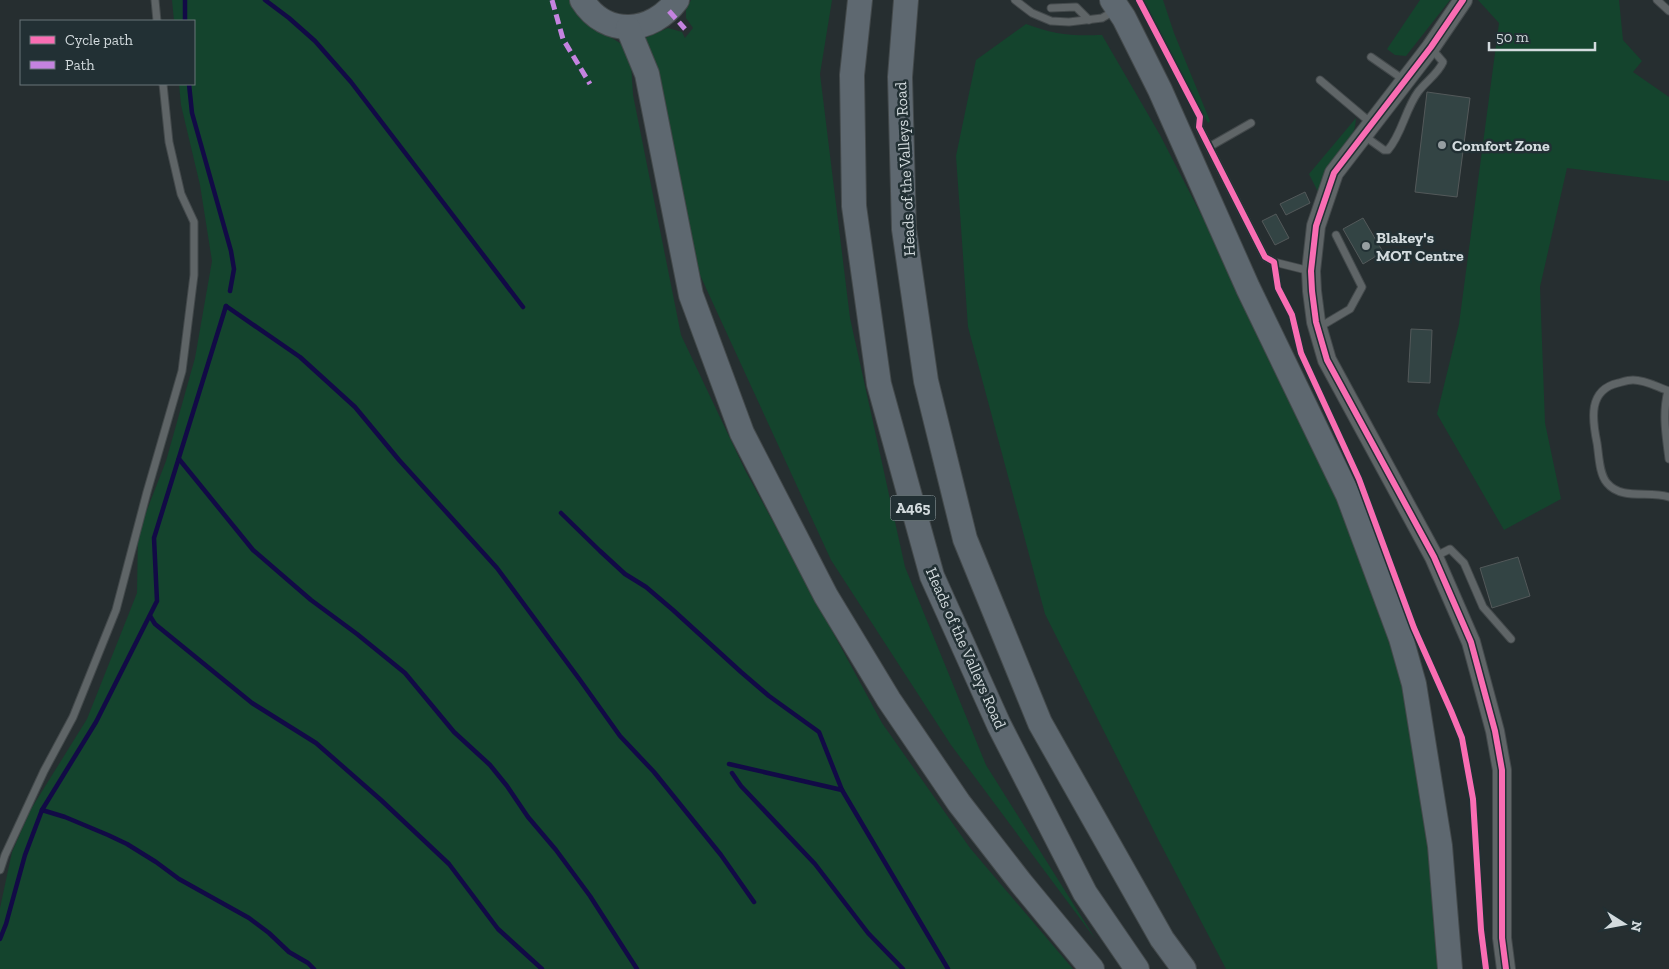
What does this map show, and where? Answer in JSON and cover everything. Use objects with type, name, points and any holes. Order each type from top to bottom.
[{"type":"highway","points":[[582,0],[598,18],[617,26],[628,28],[643,26],[657,20],[669,11],[677,0]]},
{"type":"highway","name":"Heads of the Valleys Road","points":[[860,0],[852,75],[854,206],[878,384],[932,576],[999,726],[1085,893],[1137,969]]},
{"type":"highway","name":"Heads of the Valleys Road","points":[[906,0],[900,77],[904,229],[926,382],[965,539],[1040,723],[1162,939],[1184,969]]},
{"type":"highway","points":[[1114,5],[1124,18],[1160,90],[1248,288],[1348,494],[1401,638],[1414,684],[1440,846],[1450,969]]},
{"type":"highway","points":[[628,28],[640,53],[647,74],[691,295],[742,433],[826,596],[889,700],[959,803],[1021,883],[1092,969]]},
{"type":"street","points":[[1463,0],[1431,47],[1334,173],[1316,226],[1311,271],[1318,328],[1327,360],[1434,557],[1471,642],[1495,731],[1502,770],[1502,938],[1506,969]]},
{"type":"lane","points":[[155,0],[157,20]]},
{"type":"lane","points":[[1015,0],[1032,13],[1051,21],[1069,22],[1102,18],[1114,5]]},
{"type":"lane","points":[[1023,0],[1032,13]]},
{"type":"lane","points":[[1072,0],[1089,20]]},
{"type":"lane","points":[[1657,0],[1669,11]]},
{"type":"lane","points":[[1055,7],[1066,4],[1076,7]]},
{"type":"lane","points":[[1320,80],[1367,129],[1384,150],[1388,150],[1396,142],[1401,125],[1418,92],[1444,62],[1431,47]]},
{"type":"lane","points":[[1370,57],[1404,80]]},
{"type":"lane","points":[[0,870],[5,855],[44,771],[73,717],[116,610],[147,492],[182,371],[194,275],[194,222],[181,194],[169,142],[163,85]]},
{"type":"lane","points":[[1200,117],[1199,127],[1265,257],[1274,262],[1311,271]]},
{"type":"lane","points":[[1209,147],[1251,123]]},
{"type":"lane","points":[[1318,328],[1350,309],[1362,286],[1336,235]]},
{"type":"lane","points":[[1669,459],[1664,423],[1664,407],[1669,391],[1647,382],[1632,380],[1612,384],[1604,388],[1595,400],[1594,412],[1595,436],[1603,475],[1607,484],[1616,490],[1631,494],[1662,494],[1669,497]]},
{"type":"lane","points":[[1434,557],[1450,549],[1464,563],[1483,607],[1511,639]]},
{"type":"green space","points":[[172,0],[570,0],[580,18],[623,45],[631,63],[633,95],[681,335],[745,470],[882,723],[970,848],[1073,969],[0,969],[0,908],[12,852],[31,809],[87,719],[137,593],[138,533],[166,461],[195,358],[212,261],[200,185],[181,105],[179,85],[195,85],[195,20],[174,20]]},
{"type":"green space","points":[[691,0],[832,0],[820,74],[850,318],[905,567],[986,765],[1096,940],[951,745],[831,560],[700,275],[657,73],[645,38],[668,28],[682,32],[685,38],[693,28],[686,18],[686,10]]},
{"type":"green space","points":[[1143,0],[1163,0],[1174,33],[1210,121],[1208,123]]},
{"type":"green space","points":[[1420,0],[1450,0],[1406,56],[1395,55],[1387,49]]},
{"type":"green space","points":[[1478,0],[1619,0],[1623,40],[1642,61],[1633,72],[1669,97],[1669,181],[1567,168],[1540,287],[1545,423],[1561,499],[1504,530],[1437,414],[1459,324],[1499,23]]},
{"type":"green space","points":[[1026,24],[1046,31],[1063,34],[1102,35],[1160,135],[1252,313],[1339,500],[1374,586],[1401,676],[1427,807],[1444,969],[1226,969],[1159,841],[1045,614],[968,327],[956,156],[976,60]]},
{"type":"green space","points":[[1356,118],[1351,138],[1318,192],[1309,174]]},
{"type":"building","name":"Comfort Zone","points":[[1427,92],[1470,98],[1457,197],[1415,192]]},
{"type":"building","points":[[1305,192],[1310,203],[1286,215],[1280,204]]},
{"type":"building","points":[[1276,214],[1289,238],[1275,245],[1262,221]]},
{"type":"building","name":"Blakey's MOT Centre","points":[[1363,218],[1383,252],[1363,264],[1343,229]]},
{"type":"building","points":[[1411,329],[1432,330],[1430,383],[1408,382]]},
{"type":"building","points":[[1518,557],[1530,596],[1492,608],[1480,568]]},
{"type":"waterway","points":[[185,0],[185,20]]},
{"type":"waterway","points":[[265,0],[315,41],[351,82],[523,307]]},
{"type":"waterway","points":[[189,85],[192,113],[231,251],[234,269],[230,291]]},
{"type":"waterway","points":[[226,306],[300,357],[355,407],[399,460],[497,568],[620,736],[654,772],[721,855],[754,902]]},
{"type":"waterway","points":[[0,939],[25,855],[42,810],[96,722],[157,601],[154,538],[226,306]]},
{"type":"waterway","points":[[179,459],[253,550],[311,600],[405,673],[454,732],[490,765],[590,896],[637,969]]},
{"type":"waterway","points":[[561,513],[625,574],[646,587],[769,696],[819,732],[842,790],[948,969]]},
{"type":"waterway","points":[[150,616],[155,624],[252,703],[316,743],[381,800],[449,864],[498,929],[542,969]]},
{"type":"waterway","points":[[729,764],[842,790]]},
{"type":"waterway","points":[[732,773],[741,786],[815,864],[868,933],[903,969]]},
{"type":"waterway","points":[[42,810],[65,817],[127,844],[179,879],[249,918],[269,933],[289,952],[308,963],[314,969]]},
{"type":"marked path","points":[[552,0],[563,39],[590,84]]},
{"type":"marked path","points":[[669,11],[685,29]]},
{"type":"cycle path","points":[[1139,0],[1200,117],[1199,127],[1265,257],[1274,262],[1278,288],[1292,315],[1301,353],[1359,479],[1414,628],[1462,738],[1473,799],[1481,930],[1486,969]]},
{"type":"cycle path","points":[[1463,0],[1431,47],[1334,173],[1316,226],[1311,271],[1316,322],[1327,360],[1434,557],[1471,642],[1495,731],[1502,770],[1502,938],[1506,969]]},
{"type":"place","name":"Comfort Zone","points":[[1442,145]]},
{"type":"place","name":"Blakey's MOT Centre","points":[[1366,246]]}]
